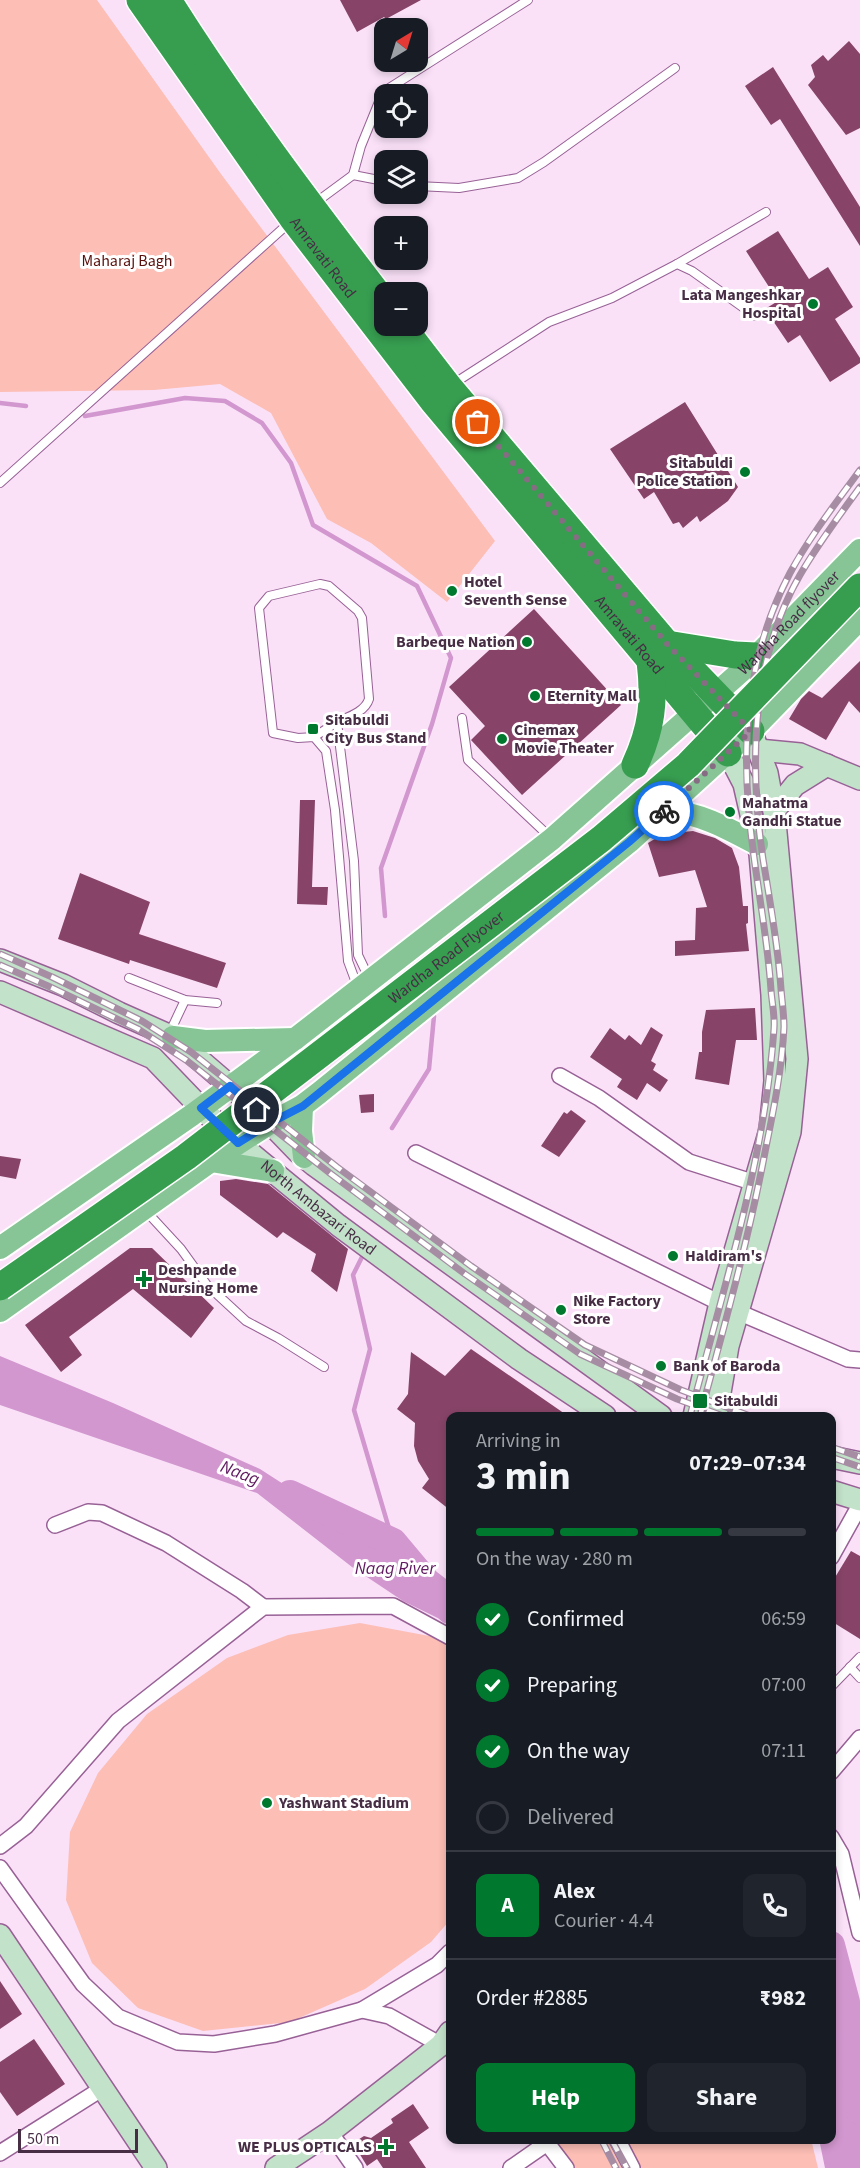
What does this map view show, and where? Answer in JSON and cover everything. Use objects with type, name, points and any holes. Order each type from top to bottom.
[{"type":"highway","name":"Amravati Road","points":[[140,0],[441,394],[659,652],[694,712],[745,744]]},
{"type":"highway","name":"Amravati Road","points":[[168,0],[302,213],[374,292]]},
{"type":"highway","name":"Amravati Road","points":[[408,336],[441,394]]},
{"type":"highway","name":"Wardha Road Flyover","points":[[0,1266],[204,1125],[611,811],[708,724],[860,570]]},
{"type":"highway","name":"Wardha Road Flyover","points":[[0,1287],[186,1157],[601,839],[688,765],[860,587]]},
{"type":"highway","name":"Amravati Road","points":[[659,652],[714,694],[745,744]]},
{"type":"highway","points":[[635,765],[646,740],[650,722],[653,681],[659,652],[756,656]]},
{"type":"main road","name":"Wardha Road flyover","points":[[0,1248],[201,1108],[295,1039],[552,838],[756,656],[860,550]]},
{"type":"main road","points":[[0,1311],[211,1161],[270,1123],[303,1106],[629,842],[745,744],[860,619]]},
{"type":"main road","points":[[665,810],[704,817],[757,844]]},
{"type":"main road","points":[[171,1036],[205,1041],[295,1039]]},
{"type":"main road","points":[[303,1106],[301,1131],[304,1157]]},
{"type":"main road","points":[[211,1161],[273,1171]]},
{"type":"street","points":[[745,744],[800,754],[860,779]]},
{"type":"street","points":[[695,1412],[790,1132],[797,1059],[774,811],[767,773],[745,744]]},
{"type":"street","points":[[717,1412],[728,1346],[729,1308],[755,1183],[770,1130],[775,1081],[772,995],[757,844],[744,784],[745,744]]},
{"type":"street","points":[[774,811],[795,785],[827,765]]},
{"type":"street","points":[[0,960],[63,985],[171,1036],[230,1086],[304,1157],[655,1412]]},
{"type":"street","name":"North Ambazari Road","points":[[0,992],[151,1057],[238,1143],[338,1225],[519,1359],[599,1412]]},
{"type":"street","points":[[560,1076],[599,1098],[689,1162],[755,1183]]},
{"type":"street","points":[[416,1153],[729,1308],[848,1359],[860,1360]]},
{"type":"street","points":[[836,1458],[860,1464]]},
{"type":"street","points":[[836,1493],[860,1500]]},
{"type":"street","points":[[836,1548],[860,1505]]},
{"type":"street","points":[[56,1525],[88,1512],[102,1513],[166,1543],[263,1607]]},
{"type":"street","points":[[0,1846],[26,1826],[118,1721],[263,1607],[393,1606],[446,1635]]},
{"type":"street","points":[[836,1766],[860,1738]]},
{"type":"street","points":[[836,1845],[842,1854],[860,1933]]},
{"type":"street","points":[[0,1868],[83,1984],[118,2017],[178,2042],[214,2044],[275,2034],[362,2010],[437,1965],[446,1956]]},
{"type":"street","points":[[0,1935],[156,2168]]},
{"type":"street","points":[[276,2168],[330,2132],[445,2038],[389,2016],[362,2010]]},
{"type":"street","points":[[0,2153],[103,2088]]},
{"type":"street","points":[[330,2132],[355,2168]]},
{"type":"street","points":[[512,2168],[542,2144]]},
{"type":"street","points":[[548,2144],[566,2168]]},
{"type":"street","points":[[620,2144],[632,2168]]},
{"type":"lane","points":[[0,483],[302,213],[353,175],[383,92],[528,0]]},
{"type":"lane","points":[[428,187],[459,188],[518,178],[544,162],[675,68]]},
{"type":"lane","points":[[353,175],[374,179]]},
{"type":"lane","points":[[441,394],[461,378],[549,322],[612,298],[677,264],[766,212]]},
{"type":"lane","points":[[677,264],[692,271],[754,316]]},
{"type":"lane","points":[[320,584],[329,586],[358,611],[362,618],[369,699],[367,705],[361,710],[314,737],[298,738],[273,733],[260,608],[269,596],[320,584]]},
{"type":"lane","points":[[462,718],[468,760],[552,838]]},
{"type":"lane","points":[[337,722],[354,861],[358,955],[364,985]]},
{"type":"lane","points":[[314,737],[326,751],[334,810],[348,961],[364,985]]},
{"type":"lane","points":[[129,978],[186,1000],[217,1003]]},
{"type":"lane","points":[[171,1036],[186,1000]]},
{"type":"lane","points":[[144,1209],[181,1248],[207,1286],[246,1321],[324,1367]]},
{"type":"lane","points":[[836,1682],[860,1657]]},
{"type":"lane","points":[[850,1667],[860,1678]]},
{"type":"green space","name":"Maharaj Bagh","points":[[0,0],[97,0],[221,174],[495,541],[447,602],[371,543],[327,519],[271,413],[220,384],[154,390],[0,392]]},
{"type":"green space","name":"Yashwant Stadium","points":[[360,1623],[440,1638],[446,1642],[446,1925],[431,1942],[365,1989],[290,2022],[203,2031],[138,2008],[92,1963],[66,1900],[70,1832],[98,1773],[147,1714],[227,1658],[288,1635]]},
{"type":"green space","points":[[557,2144],[812,2144],[818,2168],[574,2168]]},
{"type":"water","name":"Naag River","points":[[0,1356],[113,1403],[260,1469],[336,1518],[399,1543],[446,1579],[446,1622],[403,1601],[352,1567],[257,1493],[0,1405]]},
{"type":"water","points":[[836,1986],[860,2071],[860,2168],[825,2168],[820,2144],[836,2144]]},
{"type":"building","points":[[340,0],[421,0],[388,18],[374,18],[374,23],[357,32]]},
{"type":"building","points":[[849,41],[860,54],[860,128],[846,135],[808,85],[815,77],[811,65],[823,55],[828,61]]},
{"type":"building","points":[[773,67],[860,207],[860,246],[780,119],[771,125],[745,86]]},
{"type":"building","name":"Lata Mangeshkar Hospital","points":[[778,231],[809,279],[828,267],[853,307],[835,319],[860,358],[860,363],[830,382],[800,335],[788,343],[765,309],[778,301],[746,251]]},
{"type":"building","points":[[685,402],[738,487],[728,501],[700,522],[697,516],[683,528],[679,522],[673,524],[654,492],[644,499],[610,449]]},
{"type":"building","name":"Eternity Mall","points":[[534,609],[621,705],[522,795],[471,740],[485,726],[449,687]]},
{"type":"building","points":[[860,661],[860,713],[849,701],[826,740],[789,719],[801,699],[809,691],[822,698]]},
{"type":"building","points":[[300,800],[315,800],[312,887],[328,887],[327,905],[297,904]]},
{"type":"building","points":[[693,831],[715,838],[732,848],[739,867],[743,906],[748,906],[748,923],[746,924],[749,951],[675,956],[675,941],[695,940],[696,908],[707,907],[695,870],[659,877],[648,843],[663,834]]},
{"type":"building","points":[[80,873],[150,902],[139,934],[226,963],[217,988],[130,960],[129,964],[58,939]]},
{"type":"building","points":[[755,1008],[757,1040],[736,1040],[729,1085],[695,1079],[699,1052],[702,1052],[702,1032],[706,1010]]},
{"type":"building","points":[[651,1027],[663,1035],[651,1061],[656,1064],[653,1070],[668,1080],[660,1092],[647,1083],[637,1100],[617,1087],[622,1079],[590,1057],[610,1028],[625,1040],[629,1035],[641,1045]]},
{"type":"building","points":[[374,1094],[374,1112],[361,1113],[359,1095]]},
{"type":"building","points":[[571,1110],[586,1121],[559,1157],[541,1146],[564,1112],[567,1114]]},
{"type":"building","points":[[0,1156],[21,1159],[16,1179],[0,1176]]},
{"type":"building","points":[[236,1179],[268,1184],[348,1249],[337,1292],[311,1271],[316,1254],[283,1232],[277,1238],[220,1195],[220,1181]]},
{"type":"building","points":[[130,1248],[152,1248],[214,1308],[191,1338],[133,1289],[69,1337],[82,1355],[61,1372],[25,1325]]},
{"type":"building","points":[[471,1349],[562,1412],[446,1412],[446,1507],[422,1488],[429,1479],[418,1461],[414,1446],[415,1423],[397,1409],[408,1394],[411,1352],[445,1376]]},
{"type":"building","points":[[851,1551],[860,1556],[860,1639],[836,1624],[836,1576]]},
{"type":"building","points":[[0,1981],[22,2014],[0,2029]]},
{"type":"building","points":[[34,2039],[65,2084],[17,2116],[0,2092],[0,2062]]},
{"type":"building","points":[[413,2104],[429,2128],[409,2142],[426,2168],[383,2168],[377,2159],[367,2166],[353,2143],[364,2136],[371,2138],[393,2123],[391,2119]]},
{"type":"waterway","points":[[85,416],[185,398],[225,401],[262,423],[291,463],[313,525],[417,586],[451,658],[432,724],[381,868],[385,916]]},
{"type":"waterway","points":[[0,403],[26,406]]},
{"type":"waterway","points":[[392,1128],[429,1069],[434,1016]]},
{"type":"waterway","points":[[364,1253],[353,1275],[370,1349],[354,1410],[393,1542]]},
{"type":"waterway","name":"Naag","points":[[290,1494],[393,1542],[446,1605]]},
{"type":"waterway","points":[[836,1964],[846,2002],[860,2111]]},
{"type":"railway","points":[[691,1412],[729,1273],[752,1175],[762,1126],[774,1029],[768,957],[754,857],[747,784],[749,712],[754,677],[762,642],[774,607],[790,573],[815,533],[860,470]]},
{"type":"railway","points":[[701,1412],[752,1215],[775,1103],[783,1042],[784,1022],[780,973],[763,859],[756,786],[758,713],[763,677],[784,608],[800,575],[821,541],[860,487]]},
{"type":"railway","points":[[0,954],[142,1021],[191,1052],[337,1167],[471,1266],[585,1345],[681,1390],[739,1412]]},
{"type":"railway","points":[[0,965],[138,1029],[186,1060],[331,1174],[465,1274],[580,1354],[677,1399],[712,1412]]},
{"type":"railway","points":[[836,1449],[860,1457]]},
{"type":"railway","points":[[836,1459],[860,1467]]},
{"type":"railway","points":[[604,2144],[616,2168]]},
{"type":"railway","points":[[614,2144],[627,2168]]},
{"type":"way so far","points":[[478,422],[667,644],[751,731],[664,811]]},
{"type":"place","name":"Lata Mangeshkar Hospital","points":[[813,304]]},
{"type":"place","name":"Sitabuldi Police Station","points":[[745,472]]},
{"type":"place","name":"Hotel Seventh Sense","points":[[452,591]]},
{"type":"place","name":"Barbeque Nation","points":[[527,642]]},
{"type":"place","name":"Eternity Mall","points":[[535,696]]},
{"type":"place","name":"Sitabuldi City Bus Stand","points":[[313,729]]},
{"type":"place","name":"Cinemax Movie Theater","points":[[502,739]]},
{"type":"place","name":"Mahatma Gandhi Statue","points":[[730,812]]},
{"type":"place","name":"Haldiram's","points":[[673,1256]]},
{"type":"place","name":"Deshpande Nursing Home","points":[[144,1279]]},
{"type":"place","name":"Nike Factory Store","points":[[561,1310]]},
{"type":"place","name":"Bank of Baroda","points":[[661,1366]]},
{"type":"place","name":"Sitabuldi","points":[[700,1401]]},
{"type":"place","name":"Yashwant Stadium","points":[[267,1803]]},
{"type":"place","name":"WE PLUS OPTICALS","points":[[386,2147]]},
{"type":"route","points":[[257,1110],[230,1086],[201,1108],[238,1143],[303,1106],[629,842],[664,811]]}]
